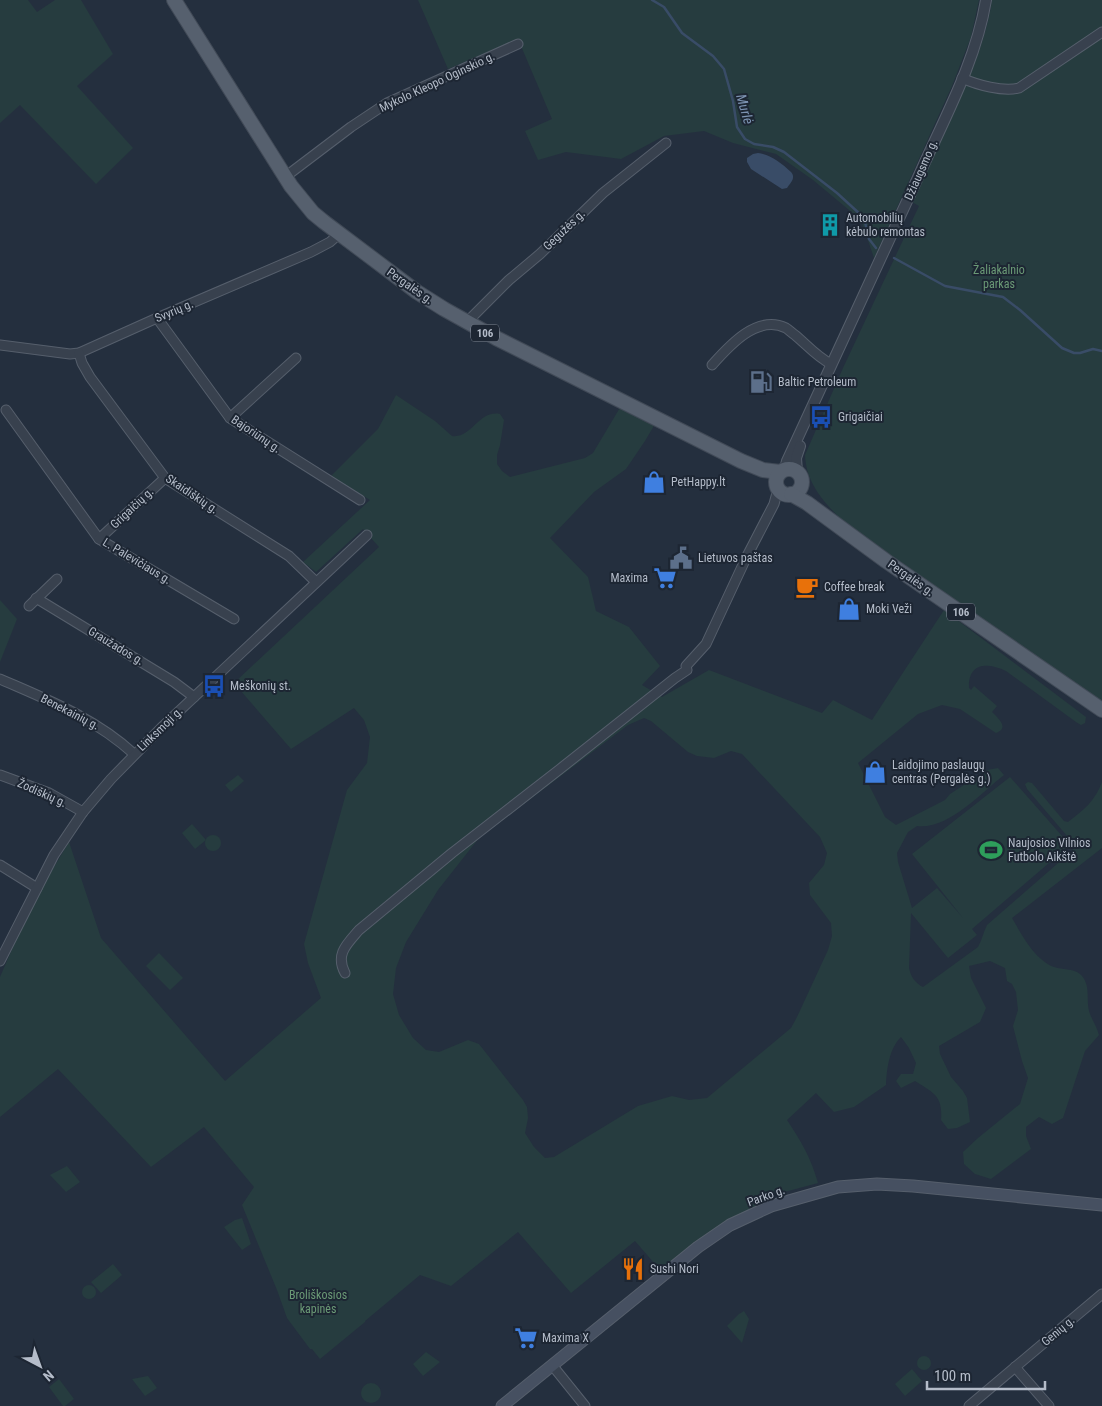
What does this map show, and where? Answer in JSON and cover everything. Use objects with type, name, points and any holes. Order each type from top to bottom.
[{"type":"main road","name":"Pergalės g.","points":[[174,0],[286,177],[313,213],[339,234],[417,292],[468,324],[741,462],[763,470],[787,483],[807,503],[886,561],[1102,710]]},
{"type":"main road","name":"Parko g.","points":[[502,1406],[698,1247],[730,1225],[771,1206],[838,1187],[876,1184],[920,1186],[1102,1205]]},
{"type":"street","name":"Džiaugsmo g.","points":[[787,483],[787,462],[962,78],[978,36],[986,0]]},
{"type":"street","points":[[962,78],[971,82],[1005,89],[1019,88],[1102,32]]},
{"type":"street","name":"Mykolo Kleopo Oginskio g.","points":[[286,177],[350,127],[387,103],[518,44]]},
{"type":"street","name":"Gegužės g.","points":[[468,324],[472,317],[509,280],[540,254],[603,193],[666,143]]},
{"type":"street","name":"Svyrių g.","points":[[0,345],[70,354],[79,353],[311,252],[330,242],[339,234]]},
{"type":"street","name":"Bajoriūnų g.","points":[[157,318],[230,418],[360,500]]},
{"type":"street","points":[[712,365],[727,348],[758,326],[765,325],[786,328],[818,356],[831,364]]},
{"type":"street","name":"Skaidiškių g.","points":[[79,353],[90,377],[165,478],[289,556],[316,582]]},
{"type":"street","points":[[230,418],[296,358]]},
{"type":"street","name":"L. Palevičiaus g.","points":[[6,410],[99,539],[234,620]]},
{"type":"street","name":"Grigaičių g.","points":[[99,539],[165,478]]},
{"type":"street","points":[[345,973],[341,965],[341,956],[347,944],[359,930],[452,853],[687,670],[686,666],[706,644],[746,556],[787,483]]},
{"type":"street","name":"Linksmoji g.","points":[[0,961],[54,855],[83,812],[111,779],[134,754],[367,535]]},
{"type":"street","points":[[29,606],[56,578]]},
{"type":"street","name":"Graužados g.","points":[[36,598],[174,682],[194,697]]},
{"type":"street","name":"Benekainių g.","points":[[0,679],[57,704],[99,726],[119,740],[134,754]]},
{"type":"street","name":"Žodiškių g.","points":[[0,775],[49,793],[83,812]]},
{"type":"street","points":[[0,866],[37,888]]},
{"type":"street","name":"Genių g.","points":[[968,1406],[1102,1294]]},
{"type":"street","points":[[552,1365],[585,1406]]},
{"type":"street","points":[[1015,1367],[1049,1406]]},
{"type":"green space","points":[[0,0],[28,0],[37,12],[55,0],[81,0],[113,54],[77,86],[133,148],[96,184],[20,105],[0,123]]},
{"type":"green space","points":[[418,0],[979,0],[971,37],[952,86],[874,258],[861,220],[813,180],[776,154],[733,143],[704,131],[664,136],[621,159],[566,152],[538,160],[525,131],[552,119],[518,39],[448,69]]},
{"type":"green space","name":"Žaliakalnio parkas","points":[[992,0],[1102,0],[1102,703],[842,520],[822,499],[812,483],[806,465],[805,455],[843,368],[919,206],[912,202],[976,61]]},
{"type":"green space","name":"Broliškosios kapinės","points":[[396,395],[435,421],[452,436],[459,436],[465,433],[486,416],[500,414],[504,420],[497,464],[510,477],[585,458],[593,453],[621,406],[655,424],[626,469],[594,492],[550,538],[588,577],[596,611],[629,627],[660,666],[642,685],[662,697],[709,670],[822,713],[833,700],[872,720],[944,610],[1086,717],[1085,723],[1081,725],[1006,671],[992,666],[980,667],[975,669],[972,674],[969,688],[971,690],[974,686],[997,706],[992,712],[1001,723],[1002,728],[1000,731],[996,733],[960,709],[942,705],[918,714],[858,763],[885,817],[896,825],[945,800],[950,794],[987,770],[998,768],[1004,775],[964,809],[940,822],[929,826],[917,826],[908,832],[897,853],[912,908],[937,888],[963,918],[912,854],[1010,777],[1070,845],[972,929],[977,935],[948,958],[911,913],[909,968],[914,979],[923,987],[978,947],[987,925],[1074,848],[1073,843],[1027,789],[1025,784],[1028,782],[1032,783],[1064,821],[1068,822],[1088,805],[1096,795],[1102,782],[1102,848],[1012,918],[1029,946],[1040,958],[1054,967],[1077,972],[1084,978],[1090,1014],[1099,1035],[1085,1051],[1063,1118],[1052,1124],[1039,1117],[1026,1127],[1026,1136],[1031,1149],[991,1179],[975,1174],[964,1164],[963,1152],[1020,1104],[1028,1078],[1013,1026],[1018,1010],[1016,992],[1012,984],[1007,981],[1005,968],[990,961],[969,966],[971,978],[986,1008],[980,1022],[939,1046],[940,1054],[951,1077],[967,1098],[970,1122],[957,1128],[948,1129],[941,1120],[939,1100],[932,1092],[915,1081],[901,1088],[896,1081],[901,1074],[913,1074],[916,1063],[901,1037],[891,1053],[886,1085],[854,1107],[834,1112],[816,1093],[787,1120],[805,1150],[818,1183],[777,1194],[727,1222],[661,1271],[635,1241],[571,1293],[518,1232],[451,1286],[420,1275],[320,1359],[310,1349],[287,1318],[242,1205],[254,1187],[204,1127],[151,1167],[58,1069],[0,1117],[0,977],[22,926],[69,842],[101,938],[225,1081],[321,998],[308,963],[304,944],[347,790],[367,763],[370,737],[364,720],[354,708],[291,749],[234,683],[379,547],[363,529],[316,572],[303,562],[370,500],[331,476],[378,429]],"holes":[[[644,718],[651,721],[688,752],[697,756],[714,758],[731,751],[742,754],[820,837],[827,853],[824,865],[809,883],[810,895],[831,923],[832,936],[828,950],[791,1028],[707,1098],[689,1100],[672,1096],[638,1106],[554,1157],[545,1158],[534,1147],[525,1133],[528,1118],[527,1107],[523,1100],[479,1044],[468,1040],[439,1052],[426,1050],[413,1038],[399,1015],[393,994],[396,968],[406,942],[438,890],[479,838],[628,725]]]},
{"type":"green space","points":[[0,600],[17,619],[0,662]]},
{"type":"green space","points":[[238,775],[244,781],[231,792],[225,785]]},
{"type":"green space","points":[[192,824],[206,840],[195,849],[182,833]]},
{"type":"green space","points":[[213,835],[221,843],[213,851],[205,843]]},
{"type":"green space","points":[[159,953],[183,978],[170,990],[146,966]]},
{"type":"green space","points":[[67,1166],[80,1182],[66,1192],[50,1175]]},
{"type":"green space","points":[[242,1218],[251,1244],[242,1250],[224,1227]]},
{"type":"green space","points":[[113,1264],[122,1275],[101,1293],[91,1282]]},
{"type":"green space","points":[[86,1285],[92,1285],[96,1292],[92,1299],[86,1299],[82,1295],[82,1289]]},
{"type":"green space","points":[[744,1311],[749,1319],[742,1343],[727,1326]]},
{"type":"green space","points":[[426,1352],[440,1362],[423,1376],[413,1364]]},
{"type":"green space","points":[[921,1356],[927,1356],[931,1363],[927,1370],[921,1370],[917,1366],[917,1360]]},
{"type":"green space","points":[[912,1369],[922,1381],[905,1396],[895,1384]]},
{"type":"green space","points":[[148,1376],[157,1388],[145,1396],[132,1379]]},
{"type":"green space","points":[[59,1379],[74,1399],[65,1406],[63,1406],[49,1387]]},
{"type":"green space","points":[[371,1383],[378,1386],[381,1393],[378,1400],[371,1403],[364,1400],[361,1393],[364,1386]]},
{"type":"water","points":[[758,153],[772,158],[791,172],[793,178],[787,188],[782,189],[751,169],[747,158]]},
{"type":"waterway","name":"Murlė","points":[[652,0],[664,7],[682,33],[713,56],[724,69],[733,101],[737,127],[745,139],[754,144],[773,147],[784,152],[837,193],[861,215],[865,222],[869,239],[876,248]]},
{"type":"waterway","name":"Murlė","points":[[894,258],[945,286],[1003,297],[1062,348],[1074,353],[1093,349],[1102,351]]},
{"type":"place","name":"Automobilių kėbulo remontas","points":[[830,225]]},
{"type":"place","name":"Baltic Petroleum","points":[[761,382]]},
{"type":"place","name":"Grigaičiai","points":[[821,417]]},
{"type":"place","name":"PetHappy.lt","points":[[654,482]]},
{"type":"place","name":"Lietuvos paštas","points":[[681,558]]},
{"type":"place","name":"Maxima","points":[[665,578]]},
{"type":"place","name":"Coffee break","points":[[807,587]]},
{"type":"place","name":"Moki Veži","points":[[849,609]]},
{"type":"place","name":"Meškonių st.","points":[[214,686]]},
{"type":"place","name":"Laidojimo paslaugų centras (Pergalės g.)","points":[[875,772]]},
{"type":"place","name":"Naujosios Vilnios Futbolo Aikštė","points":[[991,850]]},
{"type":"place","name":"Sushi Nori","points":[[633,1269]]},
{"type":"place","name":"Maxima X","points":[[526,1338]]}]
